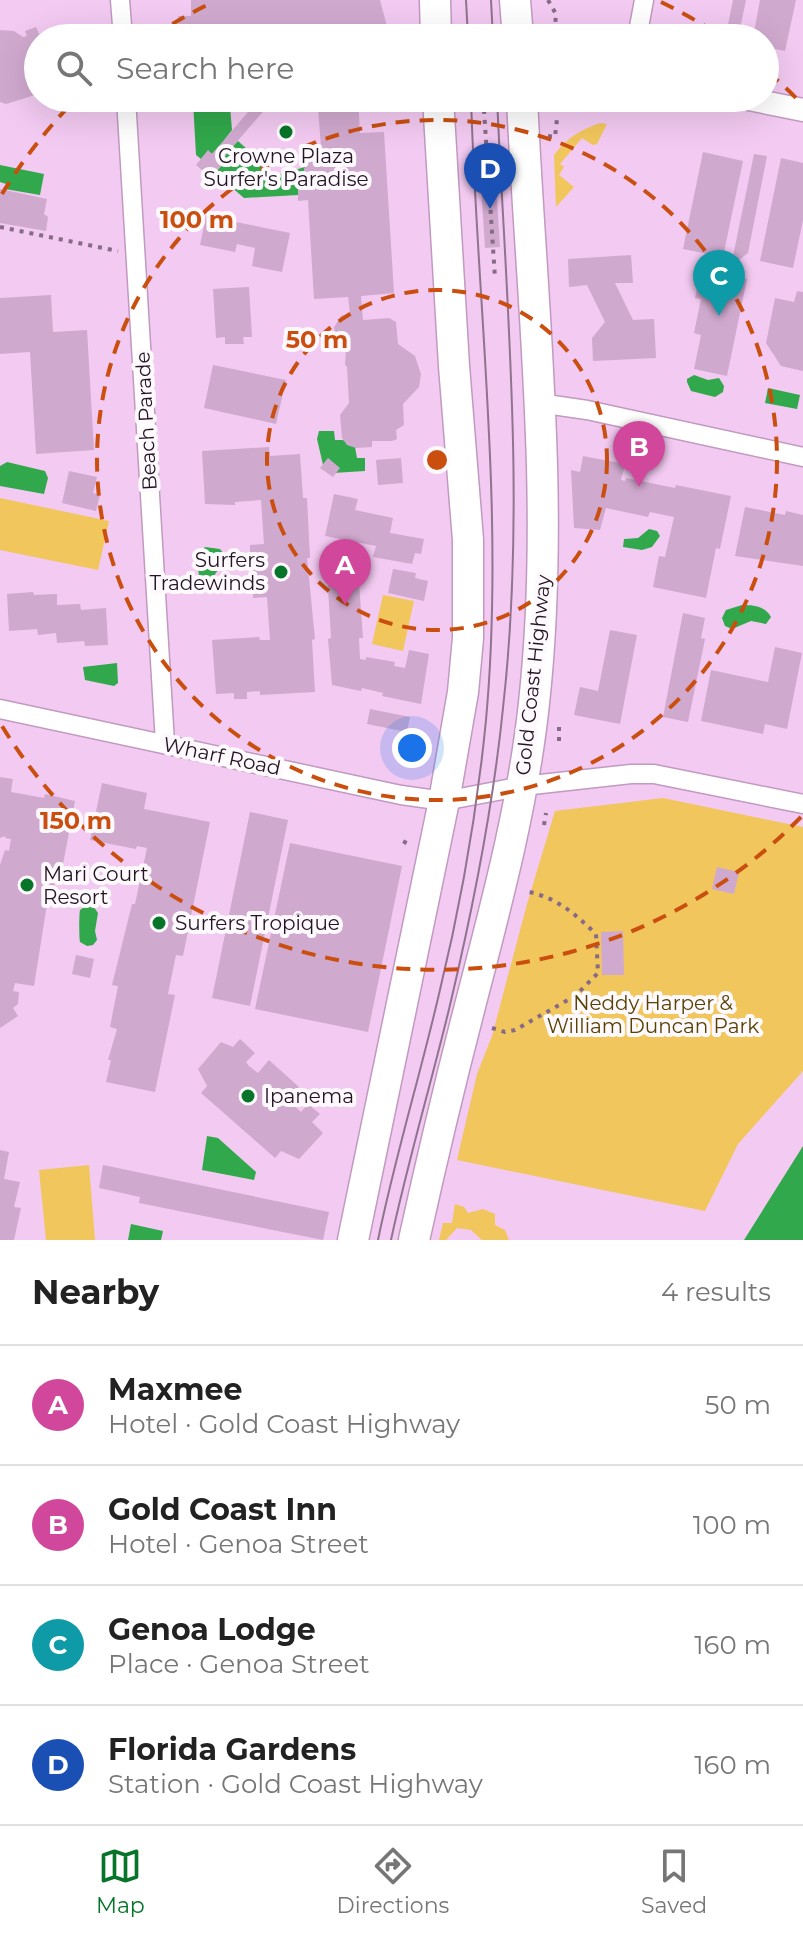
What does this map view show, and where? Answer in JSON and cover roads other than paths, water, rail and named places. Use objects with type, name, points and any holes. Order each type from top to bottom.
[{"type":"highway","points":[[435,0],[436,24]]},
{"type":"highway","points":[[515,0],[517,24]]},
{"type":"highway","points":[[353,1240],[444,801],[463,692],[470,589],[468,540],[439,112]]},
{"type":"highway","name":"Gold Coast Highway","points":[[414,1240],[503,880],[523,786],[536,690],[544,564],[539,403],[523,112]]},
{"type":"street","points":[[120,0],[122,24]]},
{"type":"street","points":[[640,24],[644,0]]},
{"type":"street","points":[[779,105],[803,110]]},
{"type":"street","name":"Beach Parade","points":[[127,112],[165,743]]},
{"type":"street","points":[[539,403],[587,410],[803,457]]},
{"type":"street","name":"Wharf Road","points":[[0,709],[401,795],[444,801],[523,786],[654,774],[803,804]]},
{"type":"tram line","points":[[466,0],[467,24]]},
{"type":"tram line","points":[[491,0],[492,24]]},
{"type":"tram line","points":[[378,1240],[454,926],[473,823],[486,720],[493,564],[472,112]]},
{"type":"tram line","points":[[391,1240],[467,932],[488,820],[503,708],[510,632],[514,479],[498,112]]},
{"type":"place","name":"Crowne Plaza Surfer's Paradise","points":[[286,132]]},
{"type":"place","name":"Florida Gardens","points":[[490,209]]},
{"type":"place","name":"Genoa Lodge","points":[[719,316]]},
{"type":"place","name":"Gold Coast Inn","points":[[639,487]]},
{"type":"place","name":"Surfers Tradewinds","points":[[281,572]]},
{"type":"place","name":"Maxmee","points":[[345,605]]},
{"type":"place","name":"Mari Court Resort","points":[[27,885]]},
{"type":"place","name":"Surfers Tropique","points":[[159,923]]},
{"type":"place","name":"Ipanema","points":[[248,1096]]},
{"type":"park label","name":"Neddy Harper & William Duncan Park","points":[[653,1014]]}]
